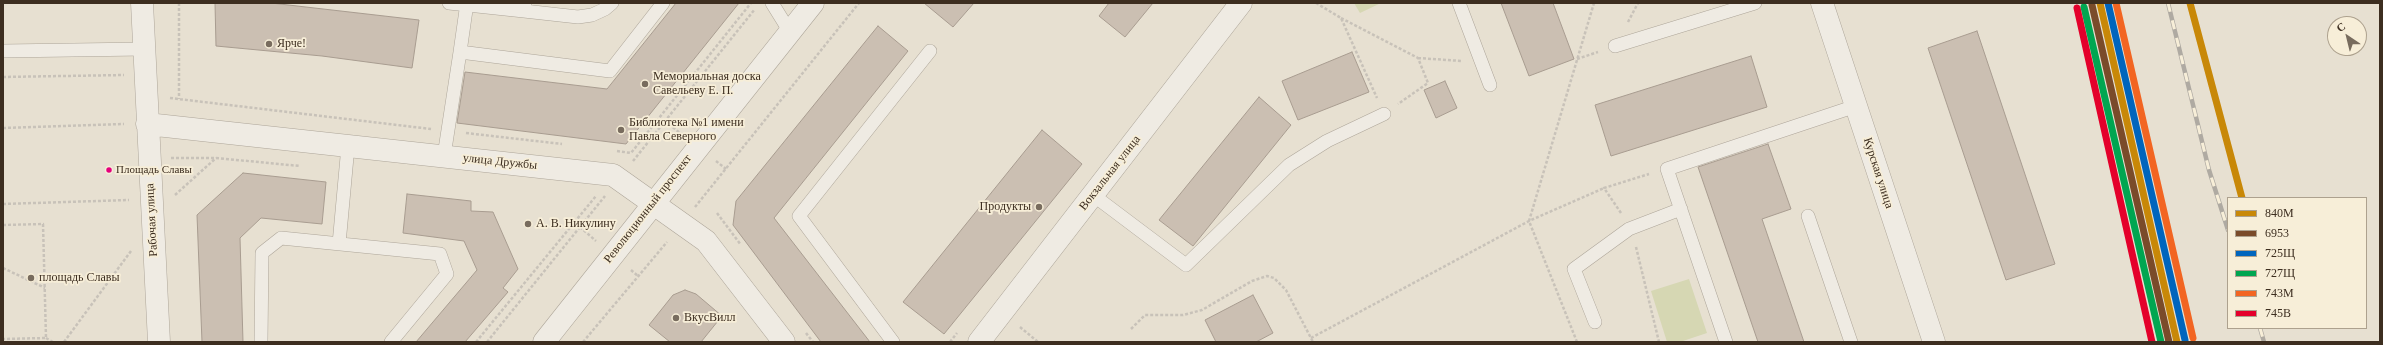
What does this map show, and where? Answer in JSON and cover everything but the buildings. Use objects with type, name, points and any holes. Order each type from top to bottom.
[{"type":"street","name":"Рабочая улица","points":[[142,3],[143,49],[139,124],[159,342]]},
{"type":"street","name":"Революционный проспект","points":[[544,342],[652,203],[813,3]]},
{"type":"street","name":"Вокзальная улица","points":[[979,342],[1241,3]]},
{"type":"street","name":"Курская улица","points":[[1825,4],[1856,106],[1934,342]]},
{"type":"street","name":"улица Дружбы","points":[[139,124],[613,175],[706,241],[784,342]]},
{"type":"lane","points":[[449,3],[525,7],[578,17],[598,12],[612,3]]},
{"type":"lane","points":[[460,52],[610,71],[663,3]]},
{"type":"lane","points":[[772,3],[790,32]]},
{"type":"lane","points":[[1459,3],[1490,85]]},
{"type":"lane","points":[[1615,46],[1755,3]]},
{"type":"lane","points":[[444,156],[467,4]]},
{"type":"lane","points":[[3,51],[143,49]]},
{"type":"lane","points":[[893,342],[799,216],[930,51]]},
{"type":"lane","points":[[1726,342],[1667,169],[1856,106]]},
{"type":"lane","points":[[1093,195],[1186,265],[1289,165],[1328,141],[1384,114]]},
{"type":"lane","points":[[339,244],[348,146]]},
{"type":"lane","points":[[1595,322],[1574,269],[1629,229],[1681,209]]},
{"type":"lane","points":[[1808,216],[1851,342]]},
{"type":"lane","points":[[261,342],[262,253],[281,238],[440,254],[447,274],[391,342]]},
{"type":"path","points":[[179,3],[179,99]]},
{"type":"path","points":[[616,151],[631,152],[751,3]]},
{"type":"path","points":[[583,342],[682,224],[859,3]]},
{"type":"path","points":[[1316,3],[1418,58],[1461,62],[1480,57]]},
{"type":"path","points":[[1577,342],[1529,221],[1594,3]]},
{"type":"path","points":[[1342,18],[1384,114],[1428,83],[1418,58]]},
{"type":"path","points":[[3,77],[129,75]]},
{"type":"path","points":[[166,98],[570,145]]},
{"type":"path","points":[[3,128],[139,124]]},
{"type":"path","points":[[170,199],[216,158]]},
{"type":"path","points":[[1311,338],[1529,221],[1604,188]]},
{"type":"path","points":[[476,342],[597,194]]},
{"type":"path","points":[[3,204],[133,200]]},
{"type":"path","points":[[3,225],[43,224],[46,338]]},
{"type":"path","points":[[64,342],[135,246]]},
{"type":"path","points":[[3,268],[45,288]]},
{"type":"path","points":[[1131,329],[1145,315],[1183,315],[1202,310],[1252,282],[1268,276],[1274,278],[1286,290],[1313,342]]},
{"type":"path","points":[[3,339],[46,338],[53,342]]},
{"type":"green space","points":[[1354,3],[1381,3],[1360,13]]},
{"type":"green space","points":[[1689,279],[1707,333],[1680,342],[1667,342],[1651,291]]},
{"type":"railway","points":[[2168,3],[2209,170],[2227,227]]},
{"type":"railway","points":[[2260,329],[2264,342]]},
{"type":"transit line","name":"840М","points":[[2100,3],[2177,342]]},
{"type":"transit line","name":"725Щ","points":[[2108,3],[2185,340]]},
{"type":"transit line","name":"743М","points":[[2116,3],[2193,338]]},
{"type":"transit line","name":"840М","points":[[2190,3],[2242,197]]},
{"type":"transit line","name":"6953","points":[[2092,5],[2169,342]]},
{"type":"transit line","name":"727Щ","points":[[2084,7],[2161,342]]},
{"type":"transit line","name":"745В","points":[[2077,8],[2152,342]]},
{"type":"place","name":"Ярче!","points":[[269,44]]},
{"type":"place","name":"Мемориальная доска Савельеву Е. П.","points":[[645,84]]},
{"type":"place","name":"Библиотека №1 имени Павла Северного","points":[[621,130]]},
{"type":"place","name":"Площадь Славы","points":[[109,170]]},
{"type":"place","name":"Продукты","points":[[1039,207]]},
{"type":"place","name":"А. В. Никулину","points":[[528,224]]},
{"type":"place","name":"площадь Славы","points":[[31,278]]},
{"type":"place","name":"ВкусВилл","points":[[676,318]]}]
